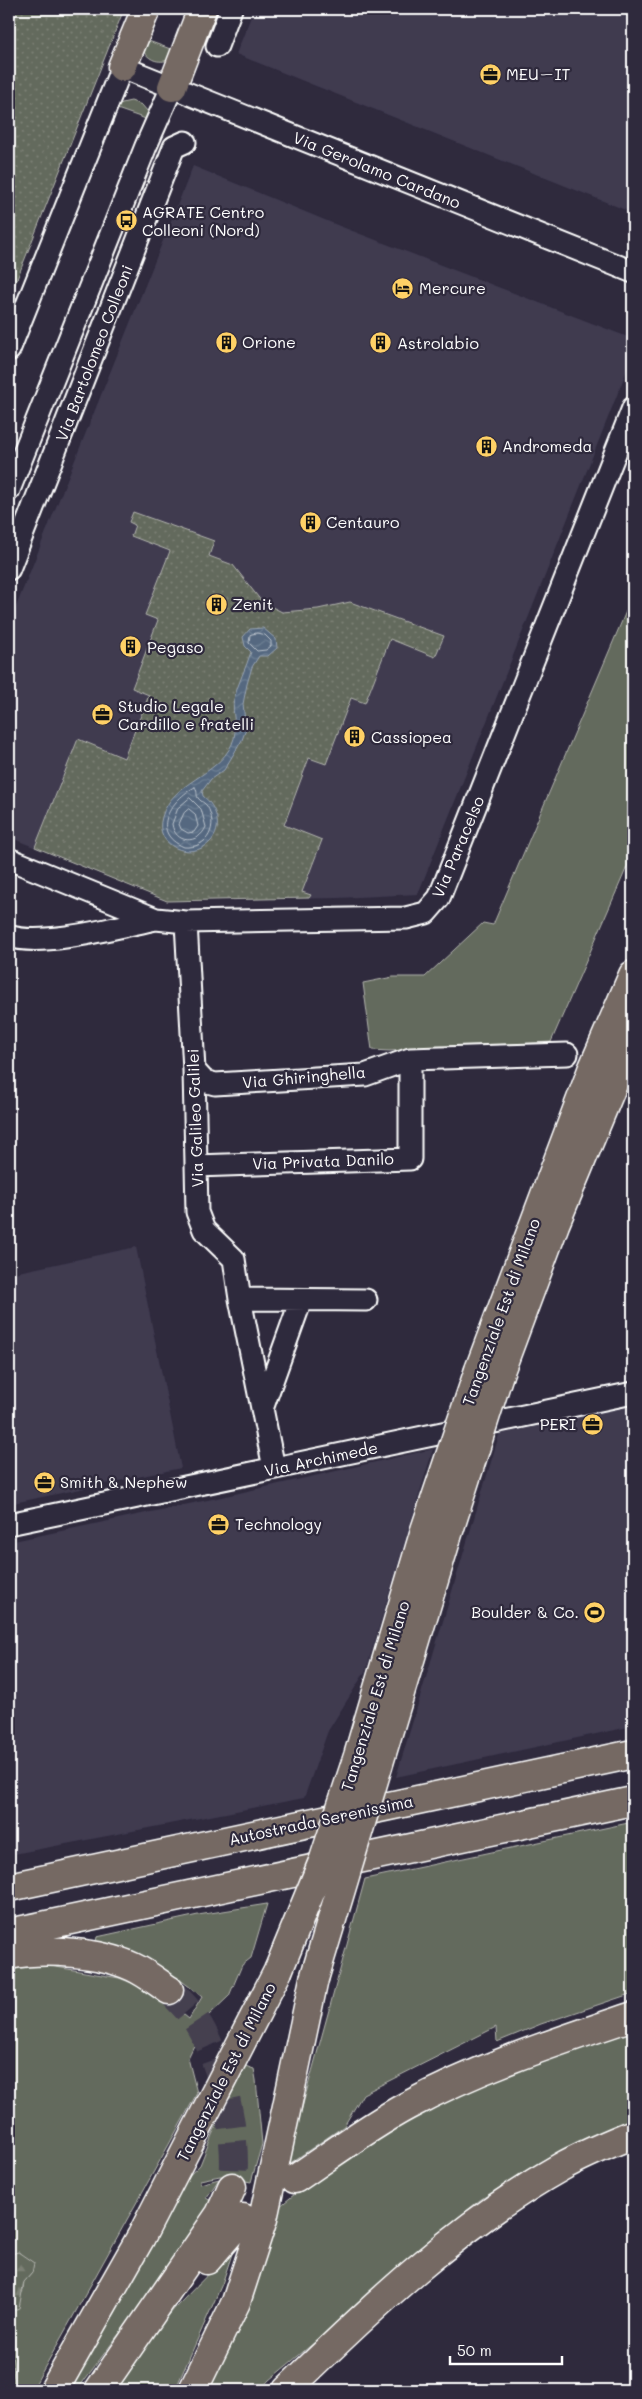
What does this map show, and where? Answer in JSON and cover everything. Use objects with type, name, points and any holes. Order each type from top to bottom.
[{"type":"main road","points":[[122,67],[146,9]]},
{"type":"main road","points":[[172,87],[202,9]]},
{"type":"main road","name":"Tangenziale Est di Milano","points":[[193,2390],[236,2302],[263,2219],[314,1978],[444,1546],[489,1372],[592,1070],[633,975]]},
{"type":"main road","name":"Tangenziale Est di Milano","points":[[54,2390],[141,2237],[278,1971],[324,1859],[358,1756],[425,1530],[489,1372],[555,1224],[633,1036]]},
{"type":"main road","name":"Autostrada Serenissima","points":[[9,1887],[633,1754]]},
{"type":"main road","points":[[9,1933],[633,1801]]},
{"type":"main road","points":[[9,1955],[26,1952],[78,1954],[111,1960],[132,1966],[169,1990]]},
{"type":"main road","points":[[295,2179],[392,2115],[460,2080],[520,2054],[633,2016]]},
{"type":"main road","points":[[287,2390],[388,2295],[468,2227],[563,2166],[633,2134]]},
{"type":"main road","points":[[99,2390],[220,2214],[232,2187]]},
{"type":"main road","points":[[153,2310],[187,2283],[243,2218]]},
{"type":"street","points":[[216,46],[231,9]]},
{"type":"street","name":"Via Gerolamo Cardano","points":[[122,67],[633,272]]},
{"type":"street","points":[[9,350],[122,67]]},
{"type":"street","name":"Via Bartolomeo Colleoni","points":[[9,490],[146,146],[172,87]]},
{"type":"street","name":"Via Bartolomeo Colleoni","points":[[9,569],[174,147],[185,142]]},
{"type":"street","name":"Via Paracelso","points":[[9,859],[156,919],[186,922],[406,918],[426,913],[439,898],[633,408]]},
{"type":"street","points":[[9,936],[40,939],[63,937],[156,919]]},
{"type":"street","name":"Via Galileo Galilei","points":[[186,922],[194,1070],[197,1212],[204,1230],[234,1259],[240,1299],[274,1468]]},
{"type":"street","name":"Via Ghiringhella","points":[[194,1070],[204,1081],[216,1084],[365,1075],[410,1059],[567,1054]]},
{"type":"street","name":"Via Privata Danilo","points":[[196,1166],[410,1159],[410,1059]]},
{"type":"street","points":[[240,1299],[366,1300]]},
{"type":"street","points":[[262,1409],[301,1300]]},
{"type":"street","name":"Via Archimede","points":[[9,1524],[633,1393]]},
{"type":"shaded area","points":[[254,9],[633,9],[633,213],[236,54]]},
{"type":"shaded area","points":[[193,166],[337,225],[633,339],[633,355],[418,894],[338,898],[167,901],[9,837],[9,624]]},
{"type":"shaded area","points":[[136,1247],[181,1468],[9,1504],[9,1274]]},
{"type":"shaded area","points":[[633,1404],[633,1726],[396,1777],[500,1432]]},
{"type":"shaded area","points":[[433,1449],[366,1670],[328,1731],[304,1798],[9,1855],[9,1542],[217,1498]]},
{"type":"green space","points":[[9,9],[124,9],[9,299]]},
{"type":"green space","points":[[143,39],[176,51],[171,60],[154,60],[141,49]]},
{"type":"green space","points":[[131,101],[142,105],[148,112],[146,119],[117,109],[122,103]]},
{"type":"green space","points":[[133,512],[214,541],[209,556],[233,565],[262,602],[282,612],[318,609],[350,602],[444,636],[435,657],[390,639],[365,703],[351,698],[326,764],[309,758],[284,825],[322,840],[302,892],[311,895],[309,898],[167,901],[35,847],[78,739],[124,758],[149,695],[132,688],[158,620],[145,615],[170,551],[131,536],[135,525],[129,522]]},
{"type":"green space","points":[[633,595],[633,853],[551,1042],[389,1051],[372,1050],[363,983],[393,977],[425,977],[483,923],[493,925]]},
{"type":"green space","points":[[633,1822],[633,1993],[541,2024],[497,2042],[496,2027],[363,2094],[344,2126],[286,2166],[365,1879]]},
{"type":"green space","points":[[267,1904],[251,1958],[242,1965],[229,1996],[208,2016],[188,2058],[197,2093],[32,2390],[10,2390],[14,2371],[9,2331],[9,2312],[23,2291],[24,2282],[32,2273],[19,2252],[9,2255],[9,1968],[39,1964],[119,1978],[157,1993],[189,2019],[202,1997],[165,1970],[139,1956],[96,1941],[97,1937],[198,1915]]},
{"type":"green space","points":[[633,2025],[633,2119],[540,2162],[480,2200],[436,2235],[361,2304],[269,2380],[260,2390],[206,2390],[274,2211],[332,2164],[413,2112]]},
{"type":"green space","points":[[245,2066],[254,2069],[262,2144],[251,2182],[220,2176],[200,2180],[200,2184],[219,2179],[207,2197],[205,2197],[209,2200],[221,2186],[202,2223],[77,2390],[62,2390],[176,2188],[200,2165]]},
{"type":"green space","points":[[234,2248],[222,2284],[175,2390],[112,2390],[141,2349],[174,2309]]},
{"type":"green space","points":[[18,2252],[34,2263],[32,2273],[24,2282],[19,2308],[9,2312],[9,2255]]},
{"type":"green space","points":[[9,2331],[14,2371],[10,2390],[9,2390]]},
{"type":"water","points":[[263,628],[276,639],[277,648],[268,656],[259,656],[252,667],[243,704],[246,729],[242,740],[224,770],[211,779],[202,791],[203,796],[215,811],[217,830],[210,842],[202,848],[184,851],[168,843],[163,836],[161,827],[162,817],[167,805],[175,795],[216,764],[232,744],[235,733],[234,699],[251,652],[245,646],[243,637],[250,629]]},
{"type":"tunnel","points":[[169,1990],[197,2022],[206,2038],[221,2079],[231,2125],[234,2168],[232,2187]]},
{"type":"place","name":"MEUーIT","points":[[490,74]]},
{"type":"place","name":"AGRATE Centro Colleoni (Nord)","points":[[126,221]]},
{"type":"place","name":"Mercure","points":[[403,288]]},
{"type":"place","name":"Orione","points":[[226,342]]},
{"type":"place","name":"Astrolabio","points":[[381,343]]},
{"type":"place","name":"Andromeda","points":[[486,446]]},
{"type":"place","name":"Centauro","points":[[310,522]]},
{"type":"place","name":"Zenit","points":[[216,604]]},
{"type":"place","name":"Pegaso","points":[[131,647]]},
{"type":"place","name":"Studio Legale Cardillo e fratelli","points":[[102,715]]},
{"type":"place","name":"Cassiopea","points":[[355,737]]},
{"type":"place","name":"PERI","points":[[592,1424]]},
{"type":"place","name":"Smith & Nephew","points":[[44,1482]]},
{"type":"place","name":"Technology","points":[[219,1524]]},
{"type":"place","name":"Boulder & Co.","points":[[595,1612]]}]
